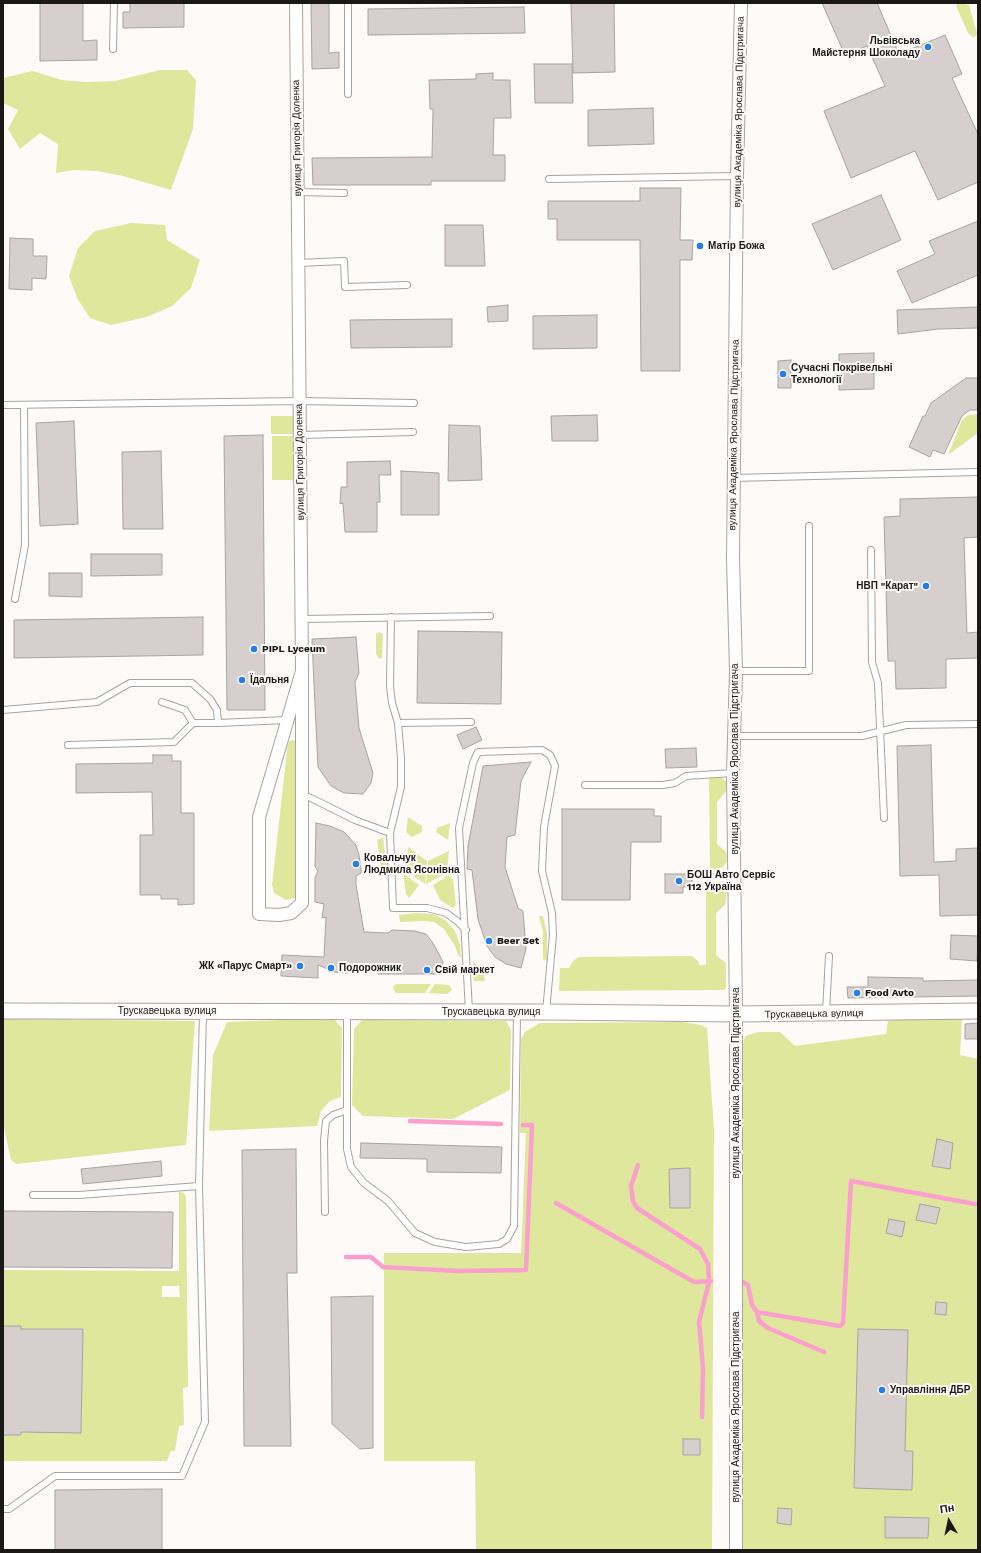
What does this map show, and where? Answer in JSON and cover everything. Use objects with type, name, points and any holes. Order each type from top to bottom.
[{"type":"street","name":"вулиця Григорія Доленка","points":[[296,3],[302,671],[259,817],[259,914],[279,915],[291,913],[302,903],[302,795]]},
{"type":"street","name":"вулиця Академіка Ярослава Підстригача","points":[[736,1550],[736,1014],[733,773],[736,671],[733,559],[737,176],[741,3]]},
{"type":"street","points":[[302,671],[302,795]]},
{"type":"street","name":"Трускавецька вулиця","points":[[3,1011],[826,1014],[978,1011]]},
{"type":"lane","points":[[113,49],[114,3]]},
{"type":"lane","points":[[348,3],[348,94]]},
{"type":"lane","points":[[549,179],[737,176]]},
{"type":"lane","points":[[298,192],[344,192]]},
{"type":"lane","points":[[298,263],[344,261],[345,287],[408,285]]},
{"type":"lane","points":[[3,405],[24,406],[300,401],[414,403]]},
{"type":"lane","points":[[16,598],[25,545],[24,406]]},
{"type":"lane","points":[[301,435],[413,432]]},
{"type":"lane","points":[[734,478],[978,472]]},
{"type":"lane","points":[[736,671],[810,671],[809,526]]},
{"type":"lane","points":[[871,550],[872,662],[878,683],[884,818]]},
{"type":"lane","points":[[302,619],[490,616]]},
{"type":"lane","points":[[391,617],[390,686],[392,703],[398,723],[401,758],[401,787],[390,833],[393,908],[427,908],[446,913],[458,921],[466,930]]},
{"type":"lane","points":[[3,710],[97,702],[130,683],[192,683],[210,699],[216,710],[218,723]]},
{"type":"lane","points":[[162,702],[185,710],[193,723]]},
{"type":"lane","points":[[68,745],[174,742],[193,723],[287,720]]},
{"type":"lane","points":[[398,723],[471,722]]},
{"type":"lane","points":[[734,736],[862,736],[906,725],[978,724]]},
{"type":"lane","points":[[470,1012],[459,828],[473,763],[478,752],[542,750],[550,755],[555,766],[544,827],[542,871],[552,913],[553,935],[546,1012]]},
{"type":"lane","points":[[585,784],[663,785],[675,783],[686,776],[733,773]]},
{"type":"lane","points":[[302,795],[355,820],[390,833]]},
{"type":"lane","points":[[826,1014],[829,956]]},
{"type":"lane","points":[[3,1508],[9,1509],[55,1476],[182,1476],[205,1422],[199,1186],[203,1011]]},
{"type":"lane","points":[[347,1012],[347,1149],[351,1168],[364,1183],[388,1202],[415,1233],[424,1239],[445,1245],[476,1246],[499,1244],[510,1235],[515,1220],[517,1013]]},
{"type":"lane","points":[[326,1212],[324,1141],[326,1121],[333,1115],[347,1110]]},
{"type":"lane","points":[[33,1195],[79,1195],[199,1186]]},
{"type":"green space","points":[[958,3],[969,5],[977,33],[976,36],[973,37],[968,33],[956,6]]},
{"type":"green space","points":[[160,70],[187,70],[196,80],[193,129],[171,190],[123,176],[97,171],[74,170],[56,173],[58,144],[40,133],[20,149],[8,129],[18,110],[3,103],[3,78],[33,71],[61,80],[86,82],[115,81]]},
{"type":"green space","points":[[131,223],[165,225],[167,240],[200,260],[191,288],[172,306],[147,317],[111,325],[90,318],[77,298],[69,276],[78,248],[95,231]]},
{"type":"green space","points":[[978,414],[978,433],[948,455],[962,420],[968,415]]},
{"type":"green space","points":[[271,416],[296,416],[296,434],[271,434]]},
{"type":"green space","points":[[272,436],[294,436],[294,480],[272,480]]},
{"type":"green space","points":[[379,632],[383,634],[382,658],[379,659],[376,654],[376,634]]},
{"type":"green space","points":[[292,740],[298,741],[298,889],[296,898],[286,900],[274,893],[272,885],[288,742]]},
{"type":"green space","points":[[719,776],[726,781],[728,789],[717,802],[717,844],[726,852],[728,860],[723,867],[713,870],[710,869],[709,777]]},
{"type":"green space","points":[[408,817],[422,826],[422,832],[412,837],[406,832]]},
{"type":"green space","points":[[450,823],[448,840],[436,832],[437,828]]},
{"type":"green space","points":[[383,837],[387,869],[385,871],[381,868],[377,840]]},
{"type":"green space","points":[[408,847],[427,861],[425,884],[406,870]]},
{"type":"green space","points":[[449,851],[447,873],[426,884],[428,861]]},
{"type":"green space","points":[[403,873],[419,885],[409,898],[406,894]]},
{"type":"green space","points":[[449,875],[453,880],[456,905],[453,908],[440,900],[433,885]]},
{"type":"green space","points":[[706,887],[717,887],[727,891],[725,905],[716,913],[716,955],[726,963],[726,988],[724,990],[559,991],[560,968],[569,968],[573,961],[579,957],[692,956],[698,961],[699,965],[706,965]]},
{"type":"green space","points":[[415,913],[433,914],[445,920],[455,931],[460,945],[461,957],[459,957],[455,946],[444,929],[434,922],[400,922],[399,915]]},
{"type":"green space","points":[[539,916],[543,916],[547,934],[547,961],[543,959],[543,932]]},
{"type":"green space","points":[[473,961],[483,971],[485,981],[474,981]]},
{"type":"green space","points":[[397,984],[431,984],[425,993],[395,993],[393,986]]},
{"type":"green space","points":[[435,984],[449,985],[452,990],[447,994],[429,993]]},
{"type":"green space","points":[[333,1018],[342,1028],[341,1097],[330,1101],[321,1111],[317,1126],[209,1131],[213,1055],[227,1022]]},
{"type":"green space","points":[[3,1019],[195,1021],[186,1145],[16,1164],[11,1160],[3,1123]]},
{"type":"green space","points":[[908,1019],[962,1019],[960,1055],[978,1059],[978,1550],[742,1550],[741,1056],[744,1039],[746,1036],[757,1032],[780,1032],[795,1046],[886,1034],[888,1021]]},
{"type":"green space","points":[[362,1020],[506,1021],[511,1030],[510,1090],[453,1119],[363,1116],[352,1105],[354,1029]]},
{"type":"green space","points":[[683,1022],[701,1025],[707,1028],[714,1131],[712,1550],[476,1550],[475,1461],[384,1461],[384,1253],[521,1253],[526,1133],[520,1133],[521,1039],[525,1032],[540,1023]]},
{"type":"green space","points":[[179,1192],[184,1193],[186,1197],[188,1387],[183,1388],[184,1425],[179,1426],[175,1451],[171,1451],[167,1461],[3,1461],[3,1270],[179,1271]],"holes":[[[162,1286],[179,1286],[180,1297],[162,1297]]]},
{"type":"building","points":[[40,3],[83,3],[83,41],[97,40],[97,60],[40,61]]},
{"type":"building","points":[[184,3],[184,27],[123,28],[123,12],[130,12],[130,4]]},
{"type":"building","points":[[311,3],[329,3],[329,53],[339,52],[339,68],[312,69]]},
{"type":"building","points":[[571,3],[614,3],[615,72],[573,73]]},
{"type":"building","points":[[822,3],[877,3],[899,54],[945,35],[962,74],[952,78],[978,134],[978,182],[938,200],[915,151],[851,178],[824,111],[885,86],[867,46],[845,55]]},
{"type":"building","points":[[524,7],[525,33],[368,35],[368,9]]},
{"type":"building","points":[[534,64],[572,64],[573,103],[535,103]]},
{"type":"building","points":[[493,73],[493,80],[510,80],[511,118],[494,118],[493,155],[505,155],[505,181],[431,181],[431,185],[313,185],[312,158],[432,157],[433,109],[430,109],[429,80],[476,79],[476,74]]},
{"type":"building","points":[[653,108],[654,144],[588,146],[588,110]]},
{"type":"building","points":[[640,188],[681,188],[680,240],[693,240],[692,260],[680,260],[680,371],[641,371],[640,240],[557,240],[557,219],[548,219],[548,201],[640,201]]},
{"type":"building","points":[[881,195],[901,240],[833,270],[812,224]]},
{"type":"building","points":[[978,221],[978,275],[912,303],[897,271],[935,254],[929,241]]},
{"type":"building","points":[[445,225],[483,225],[485,266],[445,266]]},
{"type":"building","points":[[10,238],[33,239],[33,256],[47,256],[46,279],[32,278],[32,290],[9,289]]},
{"type":"building","points":[[508,305],[508,321],[488,322],[487,307]]},
{"type":"building","points":[[978,307],[978,328],[938,329],[898,334],[897,310]]},
{"type":"building","points":[[597,315],[597,348],[533,349],[533,316]]},
{"type":"building","points":[[452,319],[452,347],[351,348],[350,320]]},
{"type":"building","points":[[874,353],[874,389],[839,390],[839,354]]},
{"type":"building","points":[[791,360],[791,388],[778,388],[778,361]]},
{"type":"building","points":[[966,378],[978,378],[978,410],[970,410],[962,416],[944,454],[933,450],[930,457],[909,447],[923,416],[925,416],[931,403]]},
{"type":"building","points":[[597,415],[598,441],[552,441],[551,416]]},
{"type":"building","points":[[74,421],[78,524],[40,526],[36,423]]},
{"type":"building","points":[[449,425],[480,426],[482,480],[448,481]]},
{"type":"building","points":[[263,435],[265,710],[227,710],[224,436]]},
{"type":"building","points":[[161,451],[163,529],[123,529],[122,452]]},
{"type":"building","points":[[390,461],[391,475],[379,475],[380,502],[377,502],[377,532],[345,532],[343,503],[340,504],[341,487],[347,487],[347,462]]},
{"type":"building","points":[[401,471],[439,473],[439,515],[401,515]]},
{"type":"building","name":"НВП \"Карат\"","points":[[978,497],[978,537],[964,538],[967,633],[978,632],[978,658],[946,659],[946,688],[896,689],[895,661],[888,661],[884,517],[900,516],[900,499]]},
{"type":"building","points":[[91,554],[162,554],[162,575],[91,576]]},
{"type":"building","points":[[49,573],[82,573],[82,597],[49,596]]},
{"type":"building","points":[[203,617],[203,655],[14,658],[14,620]]},
{"type":"building","points":[[418,631],[502,632],[501,704],[417,703]]},
{"type":"building","points":[[356,637],[359,673],[355,682],[359,728],[373,773],[371,783],[363,794],[344,793],[331,786],[318,767],[314,684],[312,639]]},
{"type":"building","points":[[476,727],[482,740],[463,749],[457,735]]},
{"type":"building","points":[[931,745],[934,862],[956,861],[956,849],[978,848],[978,915],[940,916],[939,875],[900,876],[897,746]]},
{"type":"building","points":[[696,748],[697,767],[666,768],[665,749]]},
{"type":"building","points":[[153,755],[172,755],[172,761],[181,761],[181,813],[194,813],[194,904],[178,905],[178,899],[161,899],[161,895],[140,895],[140,835],[153,835],[152,792],[76,793],[76,764],[153,763]]},
{"type":"building","points":[[531,762],[521,781],[515,835],[507,837],[505,867],[518,908],[523,911],[526,949],[521,968],[506,964],[495,957],[487,946],[478,919],[472,870],[467,869],[468,846],[483,766]]},
{"type":"building","points":[[562,809],[654,809],[654,816],[661,816],[661,842],[631,842],[630,900],[562,900]]},
{"type":"building","points":[[316,823],[330,826],[344,832],[356,845],[361,873],[356,876],[356,885],[364,932],[388,933],[392,930],[415,931],[426,934],[433,943],[443,962],[440,974],[378,974],[378,967],[347,973],[335,972],[318,965],[318,978],[281,976],[282,955],[324,957],[326,917],[322,918],[324,904],[315,902],[315,878],[318,871],[315,866]]},
{"type":"building","name":"БОШ Авто Сервіс 112 Україна","points":[[665,874],[692,874],[692,887],[683,887],[683,893],[665,893]]},
{"type":"building","points":[[951,935],[978,936],[977,961],[950,959]]},
{"type":"building","points":[[868,977],[923,978],[923,981],[978,980],[978,996],[848,998],[847,987],[868,987]]},
{"type":"building","points":[[978,1023],[978,1039],[965,1039],[965,1024]]},
{"type":"building","points":[[937,1139],[953,1143],[950,1169],[932,1166]]},
{"type":"building","points":[[361,1143],[502,1147],[501,1173],[427,1172],[427,1159],[360,1158]]},
{"type":"building","points":[[296,1149],[297,1273],[287,1273],[291,1446],[244,1446],[242,1150]]},
{"type":"building","points":[[161,1161],[162,1176],[83,1184],[81,1169]]},
{"type":"building","points":[[690,1168],[690,1208],[670,1208],[669,1169]]},
{"type":"building","points":[[920,1204],[940,1208],[936,1224],[916,1220]]},
{"type":"building","points":[[3,1211],[173,1212],[172,1268],[3,1267]]},
{"type":"building","points":[[889,1219],[905,1222],[902,1237],[886,1233]]},
{"type":"building","points":[[373,1296],[373,1448],[360,1449],[332,1424],[331,1297]]},
{"type":"building","points":[[936,1302],[947,1303],[946,1315],[935,1314]]},
{"type":"building","points":[[3,1326],[21,1326],[21,1329],[83,1329],[81,1433],[21,1432],[21,1435],[3,1435]]},
{"type":"building","name":"Управління ДБР","points":[[858,1329],[908,1330],[905,1451],[913,1451],[912,1490],[854,1488]]},
{"type":"building","points":[[683,1439],[700,1439],[700,1455],[683,1455]]},
{"type":"building","points":[[162,1489],[162,1550],[55,1550],[55,1490]]},
{"type":"building","points":[[778,1508],[792,1509],[791,1525],[777,1523]]},
{"type":"building","points":[[885,1517],[929,1518],[928,1538],[885,1538]]},
{"type":"waterway","points":[[410,1121],[501,1124]]},
{"type":"waterway","points":[[346,1257],[371,1257],[383,1267],[458,1271],[526,1270],[532,1125],[523,1125]]},
{"type":"waterway","points":[[638,1165],[631,1186],[633,1201],[637,1208],[700,1249],[708,1264],[709,1282],[699,1322],[703,1368],[702,1417]]},
{"type":"waterway","points":[[743,1282],[748,1285],[752,1305],[757,1312],[840,1326],[843,1323],[851,1181],[975,1204]]},
{"type":"waterway","points":[[556,1203],[694,1282],[711,1281]]},
{"type":"waterway","points":[[757,1312],[759,1321],[768,1328],[824,1352]]},
{"type":"place","name":"Львівська Майстерня Шоколаду","points":[[928,47]]},
{"type":"place","name":"Матір Божа","points":[[700,246]]},
{"type":"place","name":"Сучасні Покрівельні Технології","points":[[783,374]]},
{"type":"place","name":"НВП \"Карат\"","points":[[926,586]]},
{"type":"place","name":"PIPL Lyceum","points":[[254,649]]},
{"type":"place","name":"Їдальня","points":[[242,680]]},
{"type":"place","name":"Ковальчук Людмила Ясонівна","points":[[356,864]]},
{"type":"place","name":"БОШ Авто Сервіс 112 Україна","points":[[679,881]]},
{"type":"place","name":"Beer Set","points":[[489,941]]},
{"type":"place","name":"ЖК «Парус Смарт»","points":[[300,966]]},
{"type":"place","name":"Подорожник","points":[[331,968]]},
{"type":"place","name":"Свiй маркет","points":[[427,970]]},
{"type":"place","name":"Food Avto","points":[[857,993]]},
{"type":"place","name":"Управління ДБР","points":[[882,1390]]}]
